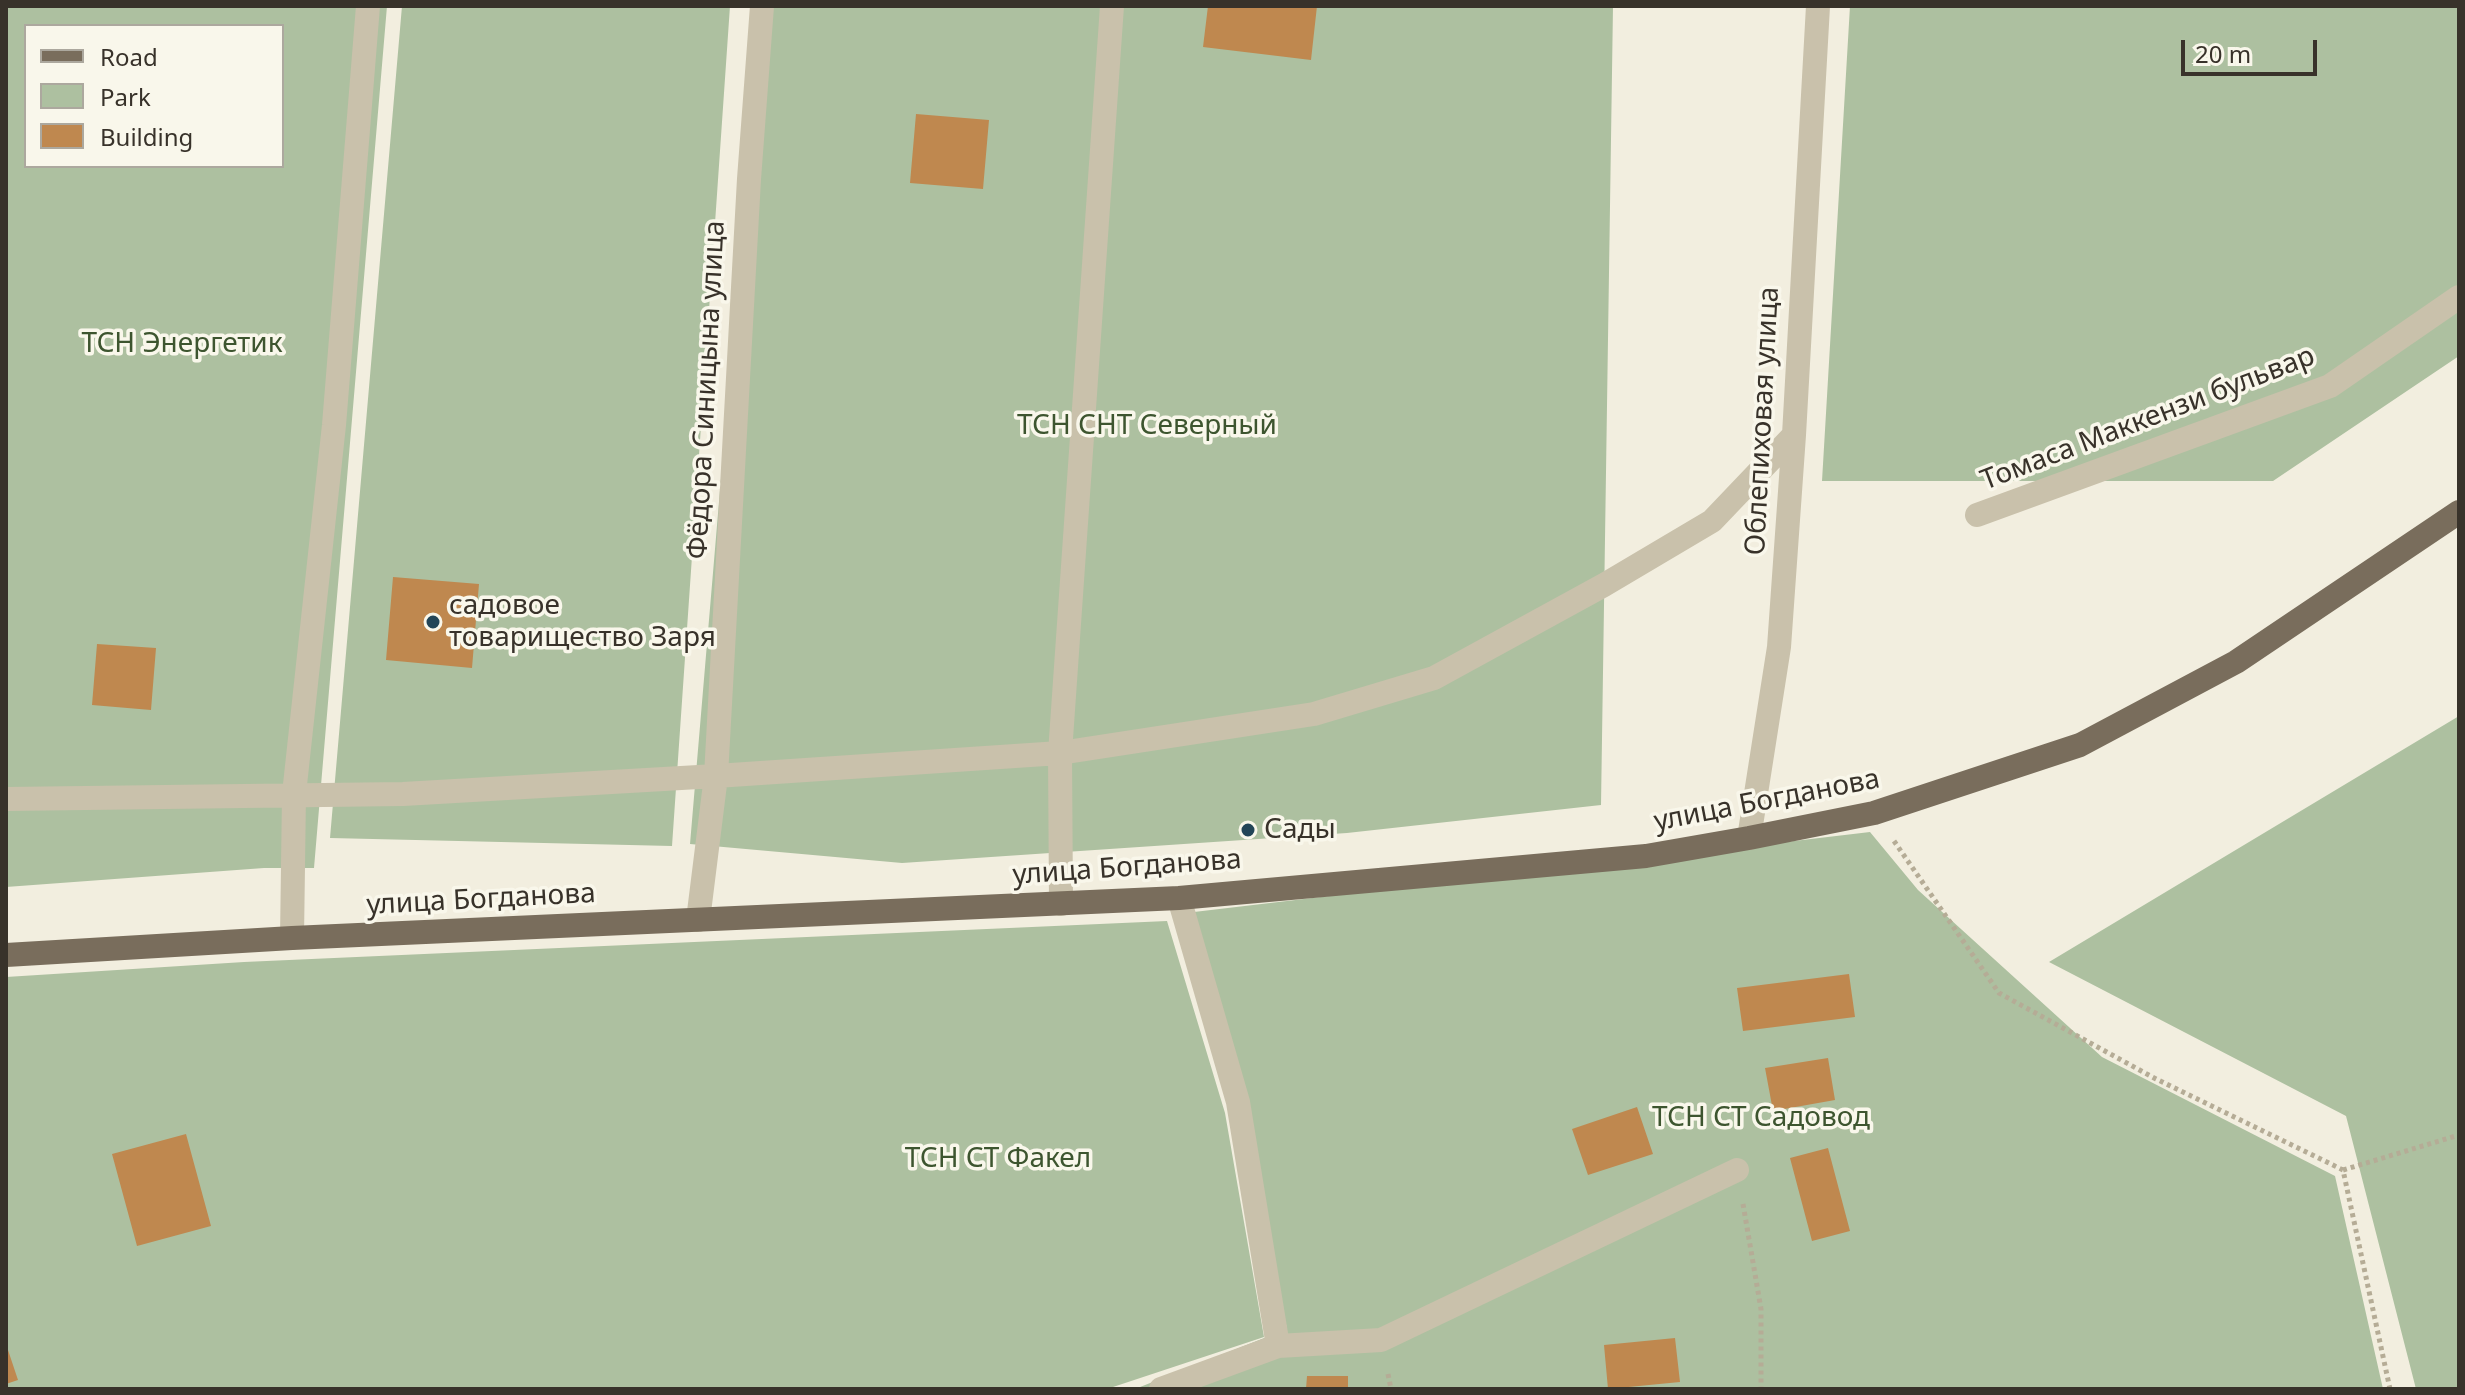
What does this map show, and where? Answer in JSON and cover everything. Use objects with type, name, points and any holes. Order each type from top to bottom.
[{"type":"main road","name":"улица Богданова","points":[[6,955],[292,938],[1179,898],[1646,856],[1749,838],[1874,813],[2080,745],[2236,662],[2459,512]]},
{"type":"street","points":[[292,938],[294,794],[334,425],[368,6]]},
{"type":"street","name":"Фёдора Синицына улица","points":[[698,920],[716,776],[749,179],[762,6]]},
{"type":"street","points":[[1061,904],[1060,753],[1112,6]]},
{"type":"street","name":"Облепиховая улица","points":[[1749,838],[1779,647],[1818,6]]},
{"type":"street","name":"Томаса Маккензи бульвар","points":[[1977,515],[2330,386],[2459,297]]},
{"type":"street","points":[[6,799],[403,794],[716,776],[1060,753],[1314,714],[1434,678],[1604,585],[1712,521],[1794,435]]},
{"type":"street","points":[[1179,898],[1238,1102],[1278,1346]]},
{"type":"street","points":[[1161,1389],[1278,1346],[1381,1340],[1737,1170]]},
{"type":"path","points":[[1874,813],[1999,993],[2156,1079],[2343,1170],[2459,1135]]},
{"type":"path","points":[[1737,1170],[1761,1309],[1761,1389]]},
{"type":"path","points":[[2343,1170],[2390,1389]]},
{"type":"green space","name":"ТСН Энергетик","points":[[6,6],[387,6],[314,868],[264,868],[6,887]]},
{"type":"green space","points":[[402,6],[730,6],[672,846],[330,838]]},
{"type":"green space","name":"ТСН СНТ Северный","points":[[761,6],[1613,6],[1601,805],[1347,833],[902,863],[690,844]]},
{"type":"green space","points":[[1850,6],[2459,6],[2459,356],[2273,481],[1822,481]]},
{"type":"green space","points":[[2459,716],[2459,1389],[2416,1389],[2346,1116],[2049,962]]},
{"type":"green space","name":"ТСН СТ Садовод","points":[[1870,832],[1918,890],[2102,1057],[2335,1176],[2383,1389],[1135,1389],[1287,1329],[1194,912]]},
{"type":"green space","name":"ТСН СТ Факел","points":[[1167,921],[1225,1113],[1264,1337],[1107,1389],[6,1389],[6,977],[244,962]]},
{"type":"building","points":[[1208,6],[1317,6],[1311,60],[1203,47]]},
{"type":"building","points":[[916,114],[989,120],[983,189],[910,183]]},
{"type":"building","name":"садовое товарищество Заря","points":[[393,577],[479,584],[472,668],[386,660]]},
{"type":"building","points":[[97,644],[156,648],[151,710],[92,705]]},
{"type":"building","points":[[1849,974],[1855,1017],[1743,1031],[1737,988]]},
{"type":"building","points":[[1828,1058],[1835,1100],[1773,1111],[1765,1068]]},
{"type":"building","points":[[1637,1107],[1653,1154],[1588,1175],[1572,1129]]},
{"type":"building","points":[[186,1134],[211,1226],[137,1246],[112,1154]]},
{"type":"building","points":[[1828,1148],[1850,1231],[1812,1241],[1790,1158]]},
{"type":"building","points":[[1675,1338],[1680,1382],[1608,1389],[1604,1345]]},
{"type":"building","points":[[6,1344],[18,1380],[6,1384]]},
{"type":"building","points":[[1307,1376],[1348,1376],[1348,1389],[1306,1389]]},
{"type":"place","name":"садовое товарищество Заря","points":[[433,622]]},
{"type":"place","name":"Сады","points":[[1248,830]]}]
